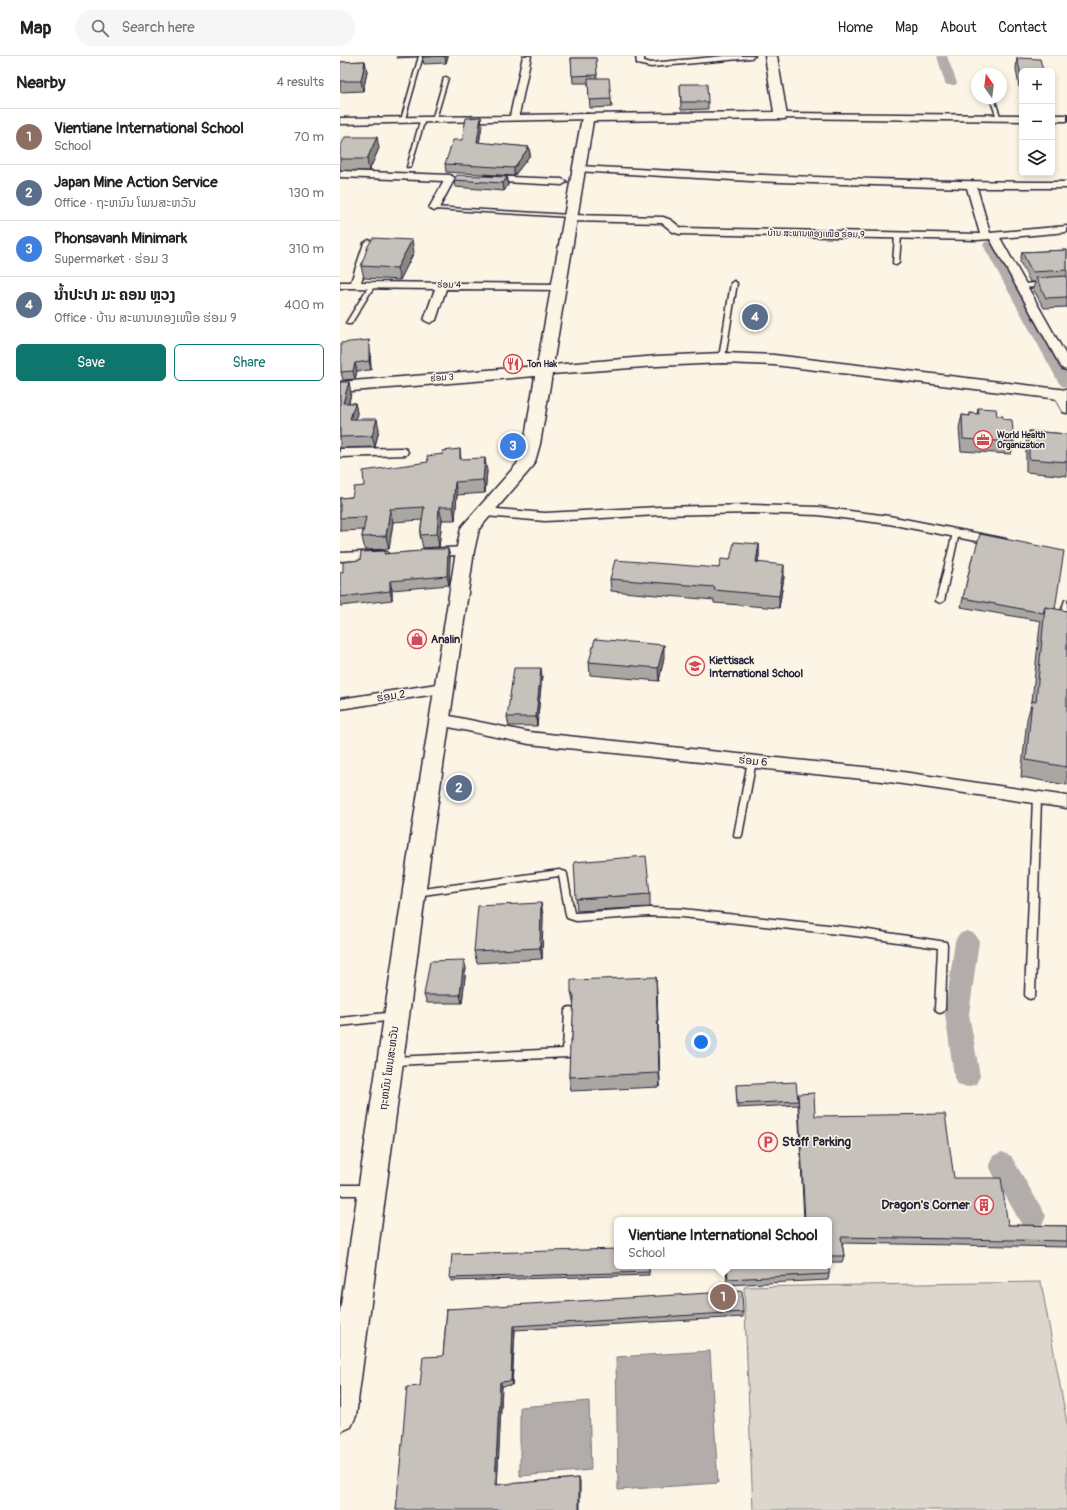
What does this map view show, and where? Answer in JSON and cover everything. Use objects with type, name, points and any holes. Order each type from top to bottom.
[{"type":"street","points":[[514,117],[526,56]]},
{"type":"street","points":[[640,56],[640,62],[651,65],[751,56]]},
{"type":"street","points":[[771,56],[781,116]]},
{"type":"street","points":[[340,120],[514,117],[781,116],[1019,118]]},
{"type":"street","name":"ຖະຫນົນ ໂພນສະຫວັນ","points":[[340,1416],[396,1016],[440,720],[443,688],[465,551],[470,528],[525,465],[532,444],[588,117]]},
{"type":"street","points":[[1055,118],[1067,118]]},
{"type":"street","points":[[579,169],[750,178],[971,185],[1067,185]]},
{"type":"street","points":[[340,174],[454,178],[434,208]]},
{"type":"street","points":[[472,179],[562,182]]},
{"type":"street","points":[[971,185],[989,236],[1022,286],[1067,367]]},
{"type":"street","name":"ບ້ານ ສະພານທອງເໜືອ ຮ່ອມ 9","points":[[570,217],[663,220],[679,231],[989,236],[1067,229]]},
{"type":"street","points":[[355,285],[369,243]]},
{"type":"street","name":"ຮ່ອມ 4","points":[[340,285],[558,287]]},
{"type":"street","points":[[430,320],[442,285]]},
{"type":"street","name":"ຮ່ອມ 3","points":[[340,387],[657,360],[722,358],[781,361],[1063,395]]},
{"type":"street","points":[[1063,395],[1067,409]]},
{"type":"street","points":[[340,453],[402,452]]},
{"type":"street","points":[[484,512],[545,517],[659,511],[752,509],[818,511],[889,520],[1015,545]]},
{"type":"street","points":[[410,554],[465,551]]},
{"type":"street","points":[[340,557],[395,554]]},
{"type":"street","name":"ຮ່ອມ 2","points":[[340,704],[443,688]]},
{"type":"street","name":"ຮ່ອມ 6","points":[[440,720],[529,738],[882,775],[1067,802]]},
{"type":"lane","points":[[403,119],[422,56]]},
{"type":"lane","points":[[434,119],[446,78]]},
{"type":"lane","points":[[994,104],[999,118]]},
{"type":"lane","points":[[409,166],[423,119]]},
{"type":"lane","points":[[434,208],[570,217]]},
{"type":"lane","points":[[896,263],[898,235]]},
{"type":"lane","points":[[722,358],[734,283]]},
{"type":"lane","points":[[1022,286],[1067,283]]},
{"type":"lane","points":[[349,324],[372,285]]},
{"type":"lane","points":[[940,601],[956,533]]},
{"type":"lane","points":[[1061,625],[1067,602]]},
{"type":"lane","points":[[738,835],[752,761]]},
{"type":"lane","points":[[1030,995],[1037,798]]},
{"type":"lane","points":[[414,894],[559,873],[563,874],[570,915],[576,917],[649,912],[682,913],[856,932],[943,945],[940,1009]]},
{"type":"lane","points":[[390,1062],[568,1053],[570,1011]]},
{"type":"lane","points":[[340,1022],[396,1016]]},
{"type":"lane","points":[[340,1190],[372,1190]]},
{"type":"shaded area","points":[[1041,1282],[1067,1423],[1067,1510],[753,1510],[744,1287]]},
{"type":"shaded area","points":[[710,1351],[718,1483],[618,1490],[616,1357]]},
{"type":"shaded area","points":[[589,1401],[591,1470],[520,1476],[520,1407]]},
{"type":"building","points":[[423,56],[445,56],[422,57]]},
{"type":"building","points":[[571,58],[596,58],[597,75],[572,76]]},
{"type":"building","points":[[1017,58],[1040,59],[1042,68],[1019,68]]},
{"type":"building","points":[[365,61],[361,81],[340,81],[340,62]]},
{"type":"building","points":[[588,78],[609,78],[611,99],[589,100]]},
{"type":"building","points":[[680,84],[707,84],[708,102],[681,102]]},
{"type":"building","points":[[481,117],[477,142],[529,147],[514,168],[445,164],[453,140],[462,140],[466,118]]},
{"type":"building","points":[[345,137],[377,137],[367,159],[340,159],[340,147]]},
{"type":"building","points":[[457,175],[507,177],[503,183],[454,180]]},
{"type":"building","points":[[373,238],[412,240],[397,268],[361,266],[368,246]]},
{"type":"building","points":[[1067,250],[1067,270],[1032,272],[1022,252]]},
{"type":"building","points":[[1067,276],[1067,297],[1046,298],[1036,278]]},
{"type":"building","points":[[369,340],[369,361],[355,363],[353,371],[341,372],[341,343]]},
{"type":"building","points":[[340,382],[349,382],[343,403],[355,403],[350,419],[377,419],[372,436],[340,437]]},
{"type":"building","points":[[978,408],[996,409],[997,416],[1003,416],[1003,419],[1012,420],[1014,442],[963,439],[962,415],[970,416],[970,413],[979,414]]},
{"type":"building","points":[[1029,431],[1067,434],[1067,462],[1029,459]]},
{"type":"building","points":[[460,449],[460,459],[485,458],[483,480],[455,482],[453,507],[439,507],[437,534],[420,535],[424,507],[390,509],[386,536],[362,537],[366,517],[340,518],[340,498],[352,497],[354,487],[364,486],[363,471],[428,462],[427,456],[443,454],[442,451]]},
{"type":"building","points":[[980,534],[1064,551],[1055,609],[1045,607],[1043,613],[963,598],[973,554],[974,555]]},
{"type":"building","points":[[734,542],[759,544],[756,562],[784,565],[779,596],[714,590],[715,587],[610,579],[615,560],[719,568],[721,559],[730,560]]},
{"type":"building","points":[[420,549],[448,549],[447,576],[390,581],[390,591],[340,597],[340,572],[343,572],[343,562],[360,560],[361,552],[385,551],[384,554],[420,551]]},
{"type":"building","points":[[1045,607],[1067,611],[1067,767],[1026,760],[1032,701],[1036,702]]},
{"type":"building","points":[[595,639],[664,645],[658,668],[589,662]]},
{"type":"building","points":[[514,668],[541,668],[536,717],[507,717]]},
{"type":"building","points":[[646,856],[650,894],[576,899],[574,862]]},
{"type":"building","points":[[541,903],[540,948],[474,951],[478,906]]},
{"type":"building","points":[[464,960],[460,995],[424,995],[430,961]]},
{"type":"building","points":[[656,977],[659,1073],[569,1077],[574,996],[571,991],[571,980]]},
{"type":"building","points":[[796,1082],[798,1101],[737,1104],[736,1085]]},
{"type":"building","points":[[814,1093],[815,1116],[945,1114],[954,1178],[1001,1178],[1008,1225],[1067,1226],[1067,1241],[841,1237],[844,1256],[832,1256],[832,1217],[805,1217],[798,1094]]},
{"type":"building","points":[[614,1249],[614,1269],[649,1269],[649,1272],[450,1278],[452,1254]]},
{"type":"building","points":[[727,1269],[829,1269],[829,1274],[728,1279]]},
{"type":"building","points":[[742,1291],[743,1312],[513,1326],[511,1381],[500,1382],[495,1485],[579,1478],[579,1510],[396,1510],[407,1387],[420,1386],[423,1357],[443,1356],[447,1309]]},
{"type":"waterway","points":[[942,56],[951,83]]},
{"type":"waterway","points":[[990,245],[1067,383]]},
{"type":"waterway","points":[[967,941],[957,1014],[967,1076]]},
{"type":"waterway","points":[[1002,1165],[1032,1216]]},
{"type":"place","name":"ນ້ຳປະປາ ມະ ຄອນ ຫຼວງ","points":[[755,317]]},
{"type":"place","name":"Ton Hak","points":[[513,364]]},
{"type":"place","name":"World Health Organization","points":[[983,440]]},
{"type":"place","name":"Phonsavanh Minimark","points":[[513,446]]},
{"type":"place","name":"Analin","points":[[417,639]]},
{"type":"place","name":"Kiettisack International School","points":[[695,666]]},
{"type":"place","name":"Japan Mine Action Service","points":[[459,788]]},
{"type":"place","name":"Staff Parking","points":[[768,1142]]},
{"type":"place","name":"Dragon's Corner","points":[[984,1205]]},
{"type":"place","name":"Vientiane International School","points":[[723,1297]]}]
